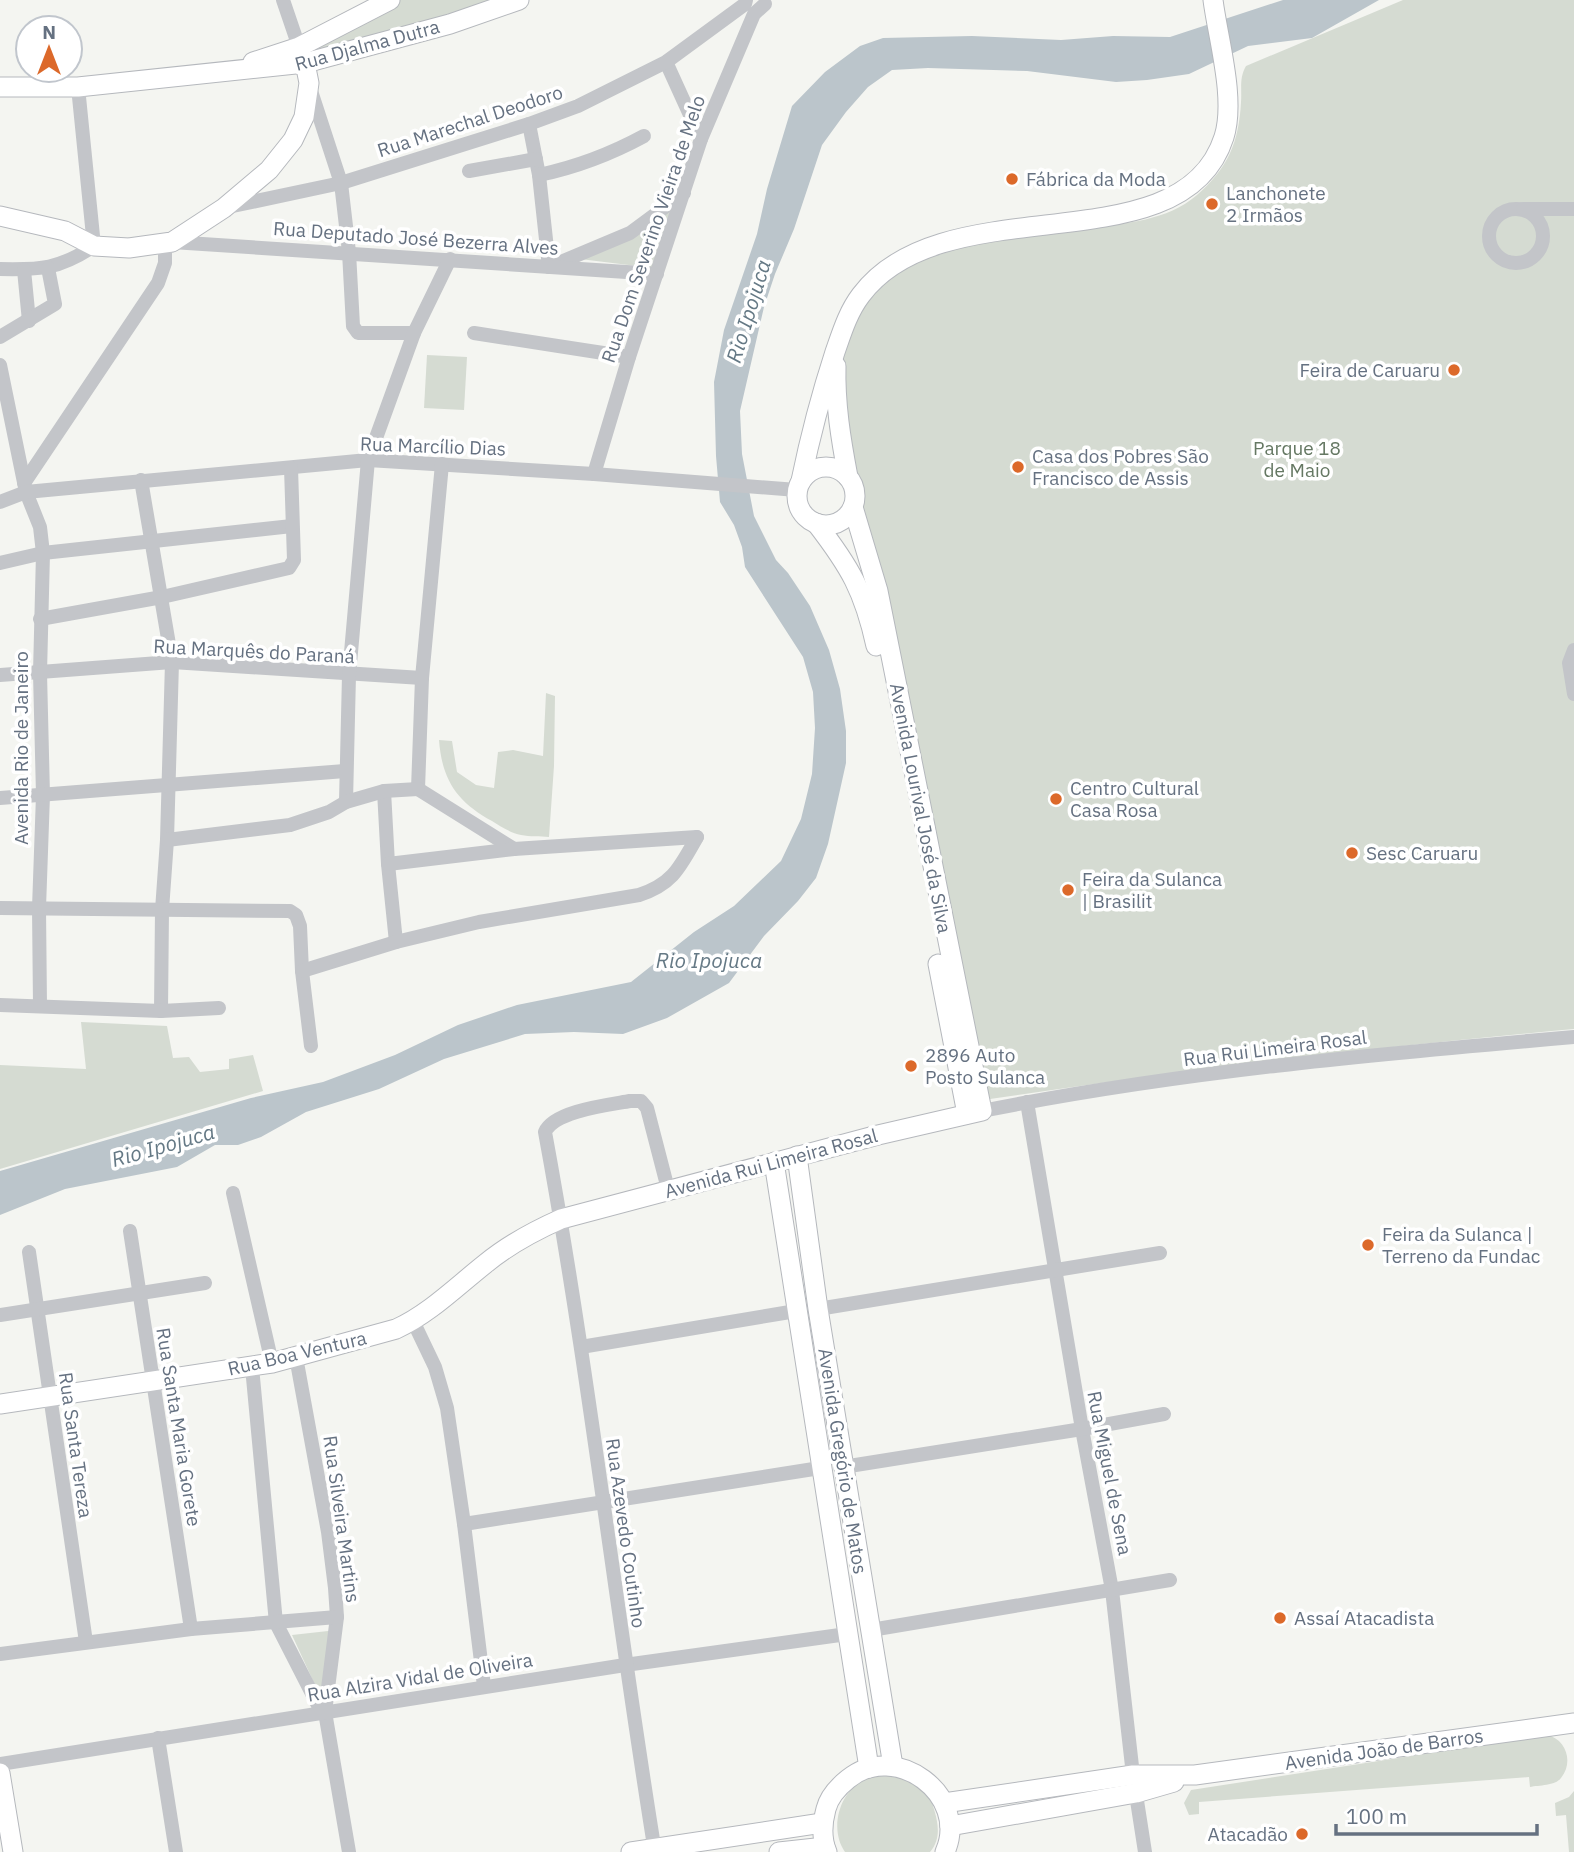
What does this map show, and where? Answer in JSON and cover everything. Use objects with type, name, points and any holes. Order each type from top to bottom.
[{"type":"street","points":[[283,0],[341,183],[354,326],[358,333],[414,333]]},
{"type":"street","points":[[0,87],[78,86],[212,74],[302,55],[371,9],[390,0]]},
{"type":"street","name":"Rua Djalma Dutra","points":[[302,55],[386,41],[519,0]]},
{"type":"street","name":"Rua Marechal Deodoro","points":[[224,208],[341,183],[578,106],[666,62],[745,2]]},
{"type":"street","points":[[799,486],[813,425],[850,311],[863,292],[904,258],[936,243],[971,234],[1110,216],[1147,208],[1175,197],[1195,183],[1213,160],[1224,136],[1227,108],[1213,2]]},
{"type":"street","name":"Rua Dom Severino Vieira de Melo","points":[[594,474],[629,357],[701,139],[754,14],[765,4]]},
{"type":"street","points":[[371,9],[369,20],[372,33],[386,41]]},
{"type":"street","points":[[666,62],[701,139]]},
{"type":"street","points":[[0,216],[65,230],[94,246],[129,248],[169,242],[224,208],[270,170],[293,140],[304,117],[309,83]]},
{"type":"street","points":[[78,86],[94,246]]},
{"type":"street","points":[[529,124],[539,175],[549,267],[630,233],[684,193]]},
{"type":"street","points":[[539,175],[599,159],[644,136]]},
{"type":"street","points":[[469,171],[536,159]]},
{"type":"street","points":[[1520,209],[1574,209]]},
{"type":"street","points":[[25,488],[158,283],[169,242]]},
{"type":"street","name":"Rua Deputado José Bezerra Alves","points":[[169,242],[657,274]]},
{"type":"street","points":[[0,269],[48,268],[75,258],[94,246]]},
{"type":"street","points":[[346,802],[349,675],[368,460],[414,333],[450,259]]},
{"type":"street","points":[[0,337],[55,304],[48,268]]},
{"type":"street","points":[[24,270],[29,321]]},
{"type":"street","points":[[474,333],[629,357]]},
{"type":"street","name":"Avenida Lourival José da Silva","points":[[837,348],[835,391],[839,434],[848,477],[855,491],[853,507],[878,591],[975,1112]]},
{"type":"street","name":"Avenida Rio de Janeiro","points":[[0,365],[25,488],[40,527],[43,553],[40,619],[43,795],[39,908],[40,1006]]},
{"type":"street","name":"Rua Marcílio Dias","points":[[0,502],[25,488],[368,460],[594,474],[759,488],[799,486]]},
{"type":"street","points":[[418,789],[422,678],[442,464]]},
{"type":"street","points":[[799,486],[807,474],[824,466],[833,467],[848,477]]},
{"type":"street","points":[[40,619],[162,597],[289,568],[292,565],[291,468]]},
{"type":"street","points":[[141,480],[172,662],[167,840],[162,910],[161,1011]]},
{"type":"street","name":"Avenida Lourival José da Silva","points":[[799,486],[800,510],[816,523],[843,558],[860,588],[871,625],[975,1112]]},
{"type":"street","points":[[816,523],[833,524],[842,520],[853,507]]},
{"type":"street","points":[[0,563],[43,553],[292,526]]},
{"type":"street","points":[[1574,650],[1569,663],[1574,694]]},
{"type":"street","name":"Rua Marquês do Paraná","points":[[0,675],[172,662],[422,678]]},
{"type":"street","points":[[0,797],[345,771]]},
{"type":"street","points":[[167,840],[290,825],[329,812],[346,802],[384,791],[418,789],[514,849]]},
{"type":"street","points":[[384,791],[396,942]]},
{"type":"street","points":[[302,971],[396,942],[479,922],[656,890],[679,869],[697,837],[514,849],[388,864]]},
{"type":"street","points":[[0,908],[284,910],[296,915],[300,926],[302,971],[311,1046]]},
{"type":"street","points":[[0,1005],[161,1011],[219,1008]]},
{"type":"street","name":"Rua Rui Limeira Rosal","points":[[975,1112],[1279,1064],[1574,1038]]},
{"type":"street","name":"Rua Azevedo Coutinho","points":[[655,1850],[625,1665],[581,1348],[545,1132],[553,1121],[562,1116],[640,1101],[648,1108],[667,1189]]},
{"type":"street","name":"Rua Miguel de Sena","points":[[1027,1102],[1054,1270],[1112,1590],[1145,1852]]},
{"type":"street","name":"Avenida Rui Limeira Rosal","points":[[561,1219],[667,1189],[975,1112]]},
{"type":"street","name":"Avenida Gregório de Matos","points":[[797,1156],[818,1309],[893,1766]]},
{"type":"street","name":"Avenida Gregório de Matos","points":[[774,1162],[869,1768]]},
{"type":"street","points":[[233,1193],[272,1363]]},
{"type":"street","name":"Rua Boa Ventura","points":[[0,1404],[252,1367],[396,1329],[413,1321],[487,1262],[536,1231],[561,1219]]},
{"type":"street","name":"Rua Santa Maria Gorete","points":[[130,1231],[191,1629]]},
{"type":"street","name":"Rua Santa Tereza","points":[[29,1252],[86,1642]]},
{"type":"street","points":[[818,1309],[1160,1253]]},
{"type":"street","points":[[0,1315],[205,1283]]},
{"type":"street","points":[[581,1348],[796,1311]]},
{"type":"street","points":[[413,1321],[435,1367],[447,1408],[484,1686]]},
{"type":"street","name":"Rua Silveira Martins","points":[[296,1357],[328,1532],[337,1617],[323,1713],[349,1852]]},
{"type":"street","points":[[252,1367],[276,1623],[323,1713]]},
{"type":"street","points":[[843,1467],[1082,1429],[1164,1413]]},
{"type":"street","points":[[464,1524],[821,1468]]},
{"type":"street","points":[[871,1630],[1170,1580]]},
{"type":"street","points":[[0,1654],[191,1629],[337,1617]]},
{"type":"street","name":"Rua Alzira Vidal de Oliveira","points":[[0,1764],[484,1686],[847,1634]]},
{"type":"street","name":"Avenida João de Barros","points":[[944,1803],[1135,1784],[1574,1723]]},
{"type":"street","points":[[158,1738],[176,1852]]},
{"type":"street","points":[[779,1852],[826,1849],[822,1823],[828,1804],[838,1787],[853,1775],[869,1768],[893,1766],[914,1772],[932,1785],[944,1803],[950,1826],[945,1852]]},
{"type":"street","points":[[0,1773],[13,1852]]},
{"type":"street","name":"Avenida João de Barros","points":[[950,1826],[1135,1784]]},
{"type":"street","points":[[631,1852],[822,1823]]},
{"type":"green space","points":[[400,0],[507,0],[322,55],[317,46],[319,41]]},
{"type":"green space","name":"Parque 18 de Maio","points":[[1403,0],[1574,0],[1574,1029],[1278,1060],[983,1100],[850,455],[841,374],[848,338],[868,296],[903,270],[927,258],[953,249],[1006,238],[1146,219],[1185,204],[1217,175],[1230,153],[1238,130],[1242,79],[1246,66]]},
{"type":"green space","points":[[676,202],[653,268],[572,258]]},
{"type":"green space","points":[[427,355],[467,357],[464,410],[424,408]]},
{"type":"green space","points":[[546,693],[555,696],[549,837],[524,836],[480,814],[461,798],[448,778],[439,740],[452,741],[457,772],[476,785],[494,788],[498,752],[513,750],[543,756]]},
{"type":"green space","points":[[81,1022],[167,1026],[173,1058],[189,1057],[200,1072],[229,1069],[229,1059],[253,1055],[263,1091],[0,1169],[0,1065],[86,1069]]},
{"type":"green space","points":[[337,1630],[327,1711],[292,1635]]},
{"type":"green space","points":[[1547,1735],[1554,1737],[1563,1746],[1567,1765],[1561,1778],[1547,1785],[1530,1787],[1529,1777],[1199,1802],[1199,1814],[1189,1815],[1184,1803],[1191,1790]]},
{"type":"green space","points":[[896,1774],[929,1794],[938,1831],[935,1845],[930,1852],[845,1852],[840,1843],[837,1822],[848,1793],[868,1778]]},
{"type":"green space","points":[[1574,1791],[1574,1852],[1569,1852],[1566,1815],[1556,1816],[1555,1803],[1569,1797]]},
{"type":"water","name":"Rio Ipojuca","points":[[1283,0],[1379,0],[1312,38],[1248,46],[1189,74],[1116,82],[1027,71],[928,68],[892,70],[868,87],[822,145],[764,307],[740,411],[742,454],[754,516],[776,560],[810,606],[829,650],[840,689],[846,731],[846,763],[828,844],[816,878],[764,936],[729,983],[667,1018],[623,1034],[525,1034],[444,1059],[379,1089],[306,1112],[261,1137],[238,1145],[215,1145],[177,1167],[65,1189],[0,1215],[0,1171],[251,1098],[323,1082],[395,1055],[458,1025],[517,1005],[631,982],[694,932],[734,906],[781,861],[801,819],[812,774],[815,728],[813,692],[803,657],[745,567],[742,547],[734,525],[720,502],[716,456],[714,382],[724,330],[757,234],[767,189],[792,106],[825,72],[860,46],[883,38],[972,36],[1061,40],[1113,36],[1170,37]]},
{"type":"place","name":"Fábrica da Moda","points":[[1012,179]]},
{"type":"place","name":"Lanchonete 2 Irmãos","points":[[1212,204]]},
{"type":"place","name":"Feira de Caruaru","points":[[1454,370]]},
{"type":"place","name":"Casa dos Pobres São Francisco de Assis","points":[[1018,467]]},
{"type":"place","name":"Centro Cultural Casa Rosa","points":[[1056,799]]},
{"type":"place","name":"Sesc Caruaru","points":[[1352,853]]},
{"type":"place","name":"Feira da Sulanca | Brasilit","points":[[1068,890]]},
{"type":"place","name":"2896 Auto Posto Sulanca","points":[[911,1066]]},
{"type":"place","name":"Feira da Sulanca | Terreno da Fundac","points":[[1368,1245]]},
{"type":"place","name":"Assaí Atacadista","points":[[1280,1618]]},
{"type":"place","name":"Atacadão","points":[[1302,1834]]}]
